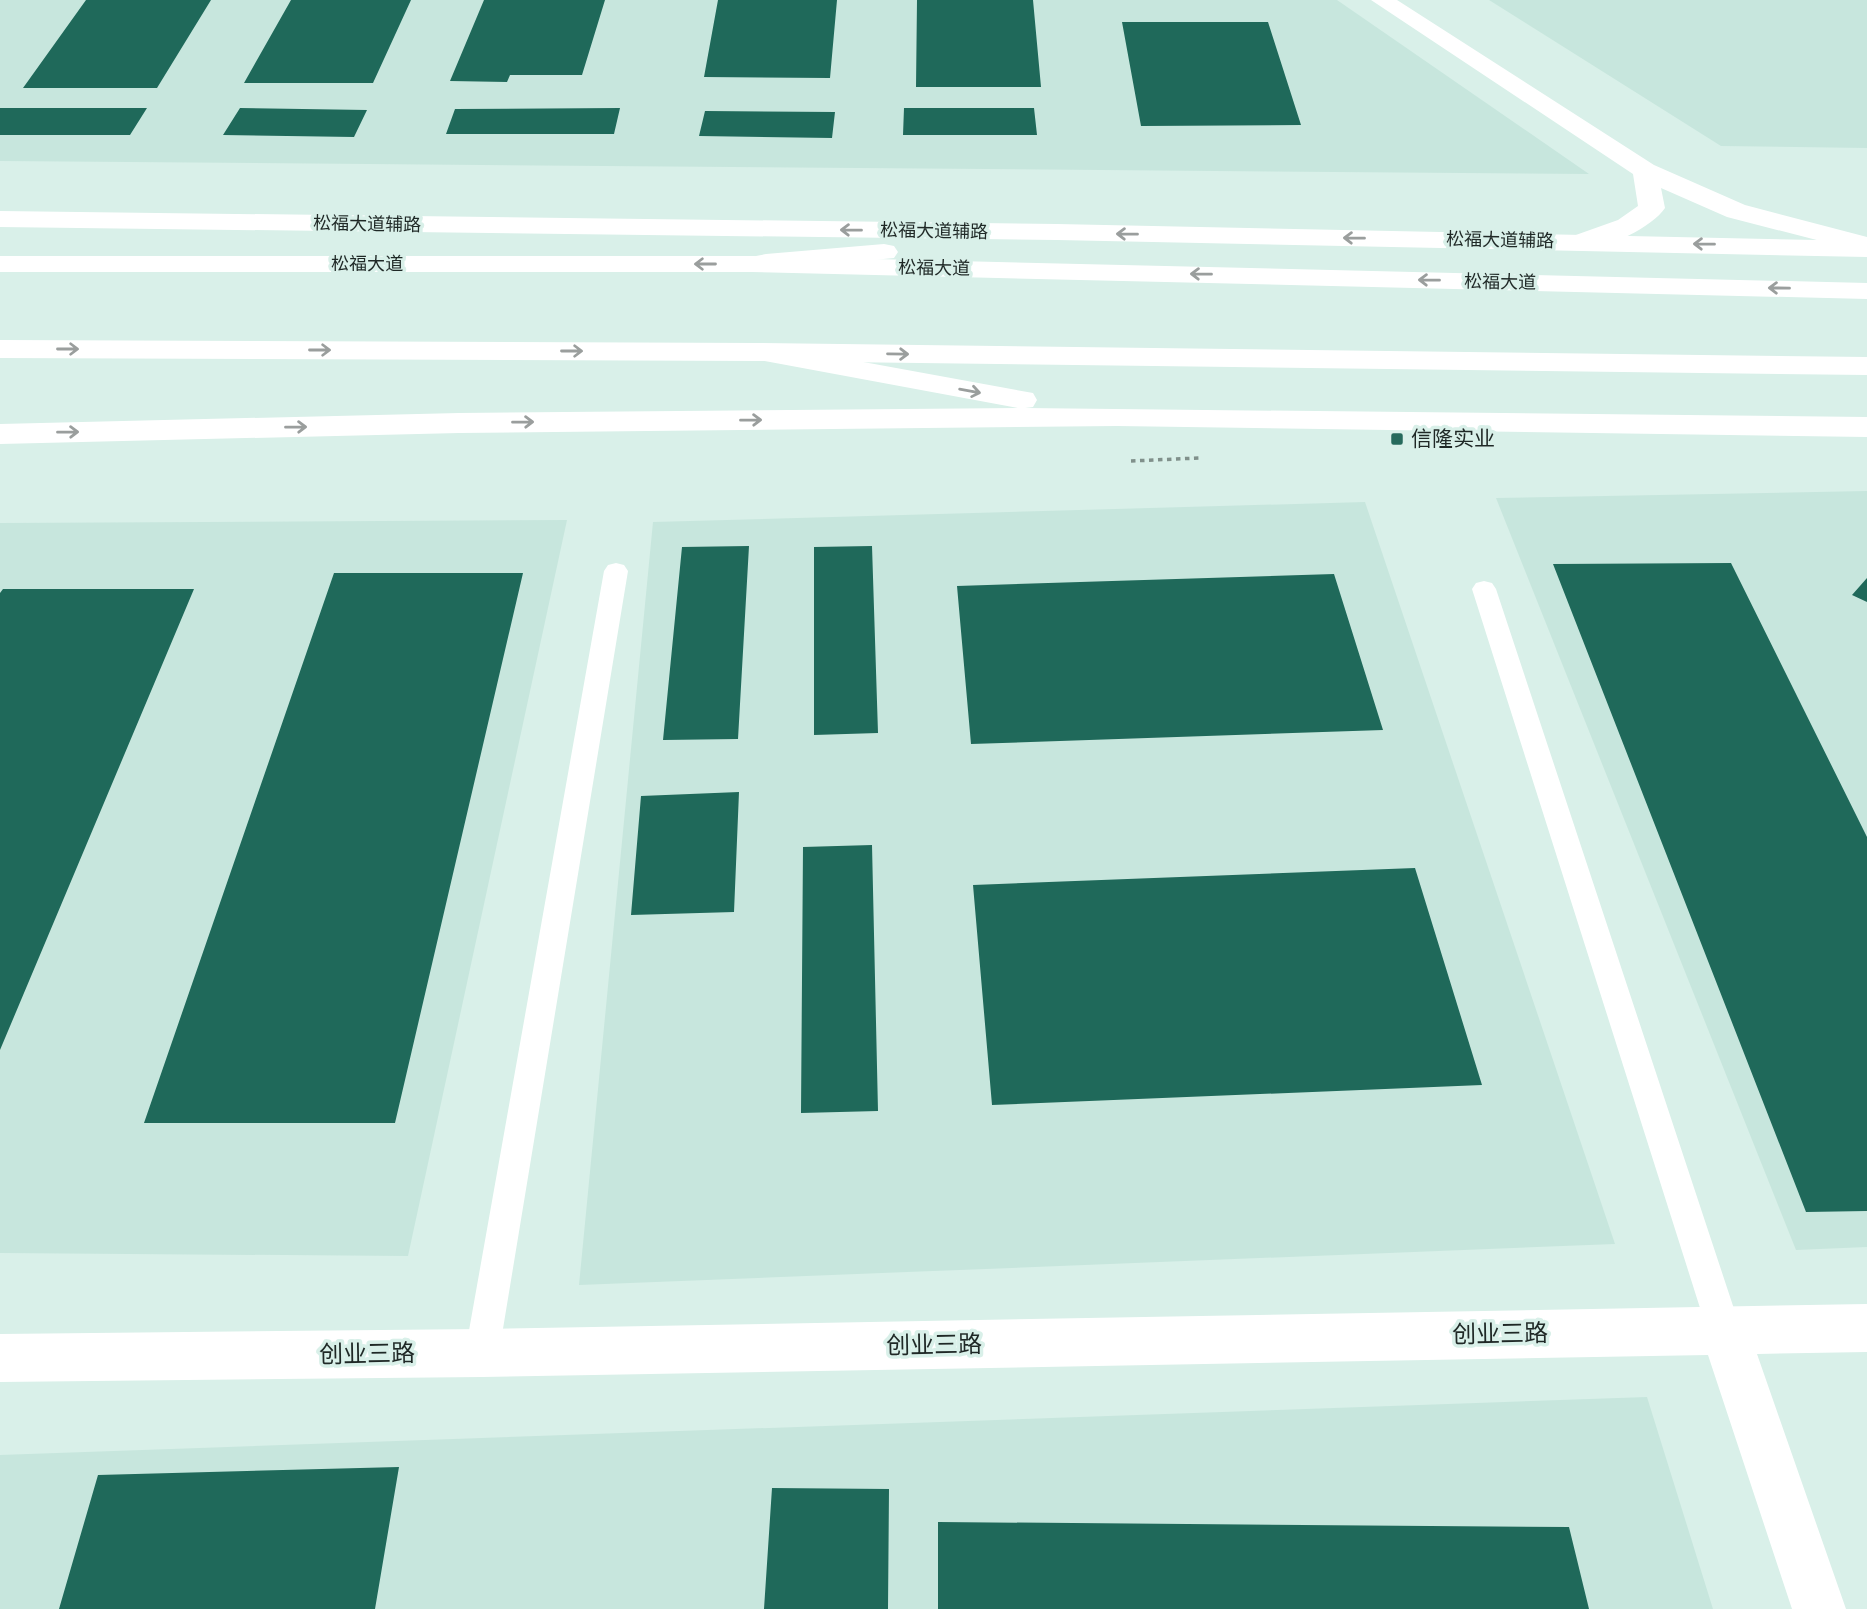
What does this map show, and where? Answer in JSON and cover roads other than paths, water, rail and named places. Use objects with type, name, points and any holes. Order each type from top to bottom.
[{"type":"main road","points":[[1382,0],[1645,172],[1736,211],[1867,247]]},
{"type":"main road","points":[[1583,242],[1628,226],[1652,208],[1645,172]]},
{"type":"main road","name":"松福大道辅路","points":[[0,219],[1057,232],[1867,247]]},
{"type":"main road","points":[[752,264],[1057,232]]},
{"type":"main road","name":"松福大道","points":[[0,264],[752,264],[1867,291]]},
{"type":"main road","points":[[0,349],[759,352],[1867,366]]},
{"type":"main road","points":[[759,352],[1117,416]]},
{"type":"main road","points":[[0,434],[459,423],[1117,416],[1867,427]]},
{"type":"main road","name":"创业三路","points":[[0,1358],[482,1353],[1867,1328]]},
{"type":"main road","points":[[1724,1330],[1819,1609]]},
{"type":"lane","points":[[482,1353],[616,570]]},
{"type":"lane","points":[[1484,589],[1724,1330]]},
{"type":"place","name":"信隆实业","points":[[1397,439]]}]
